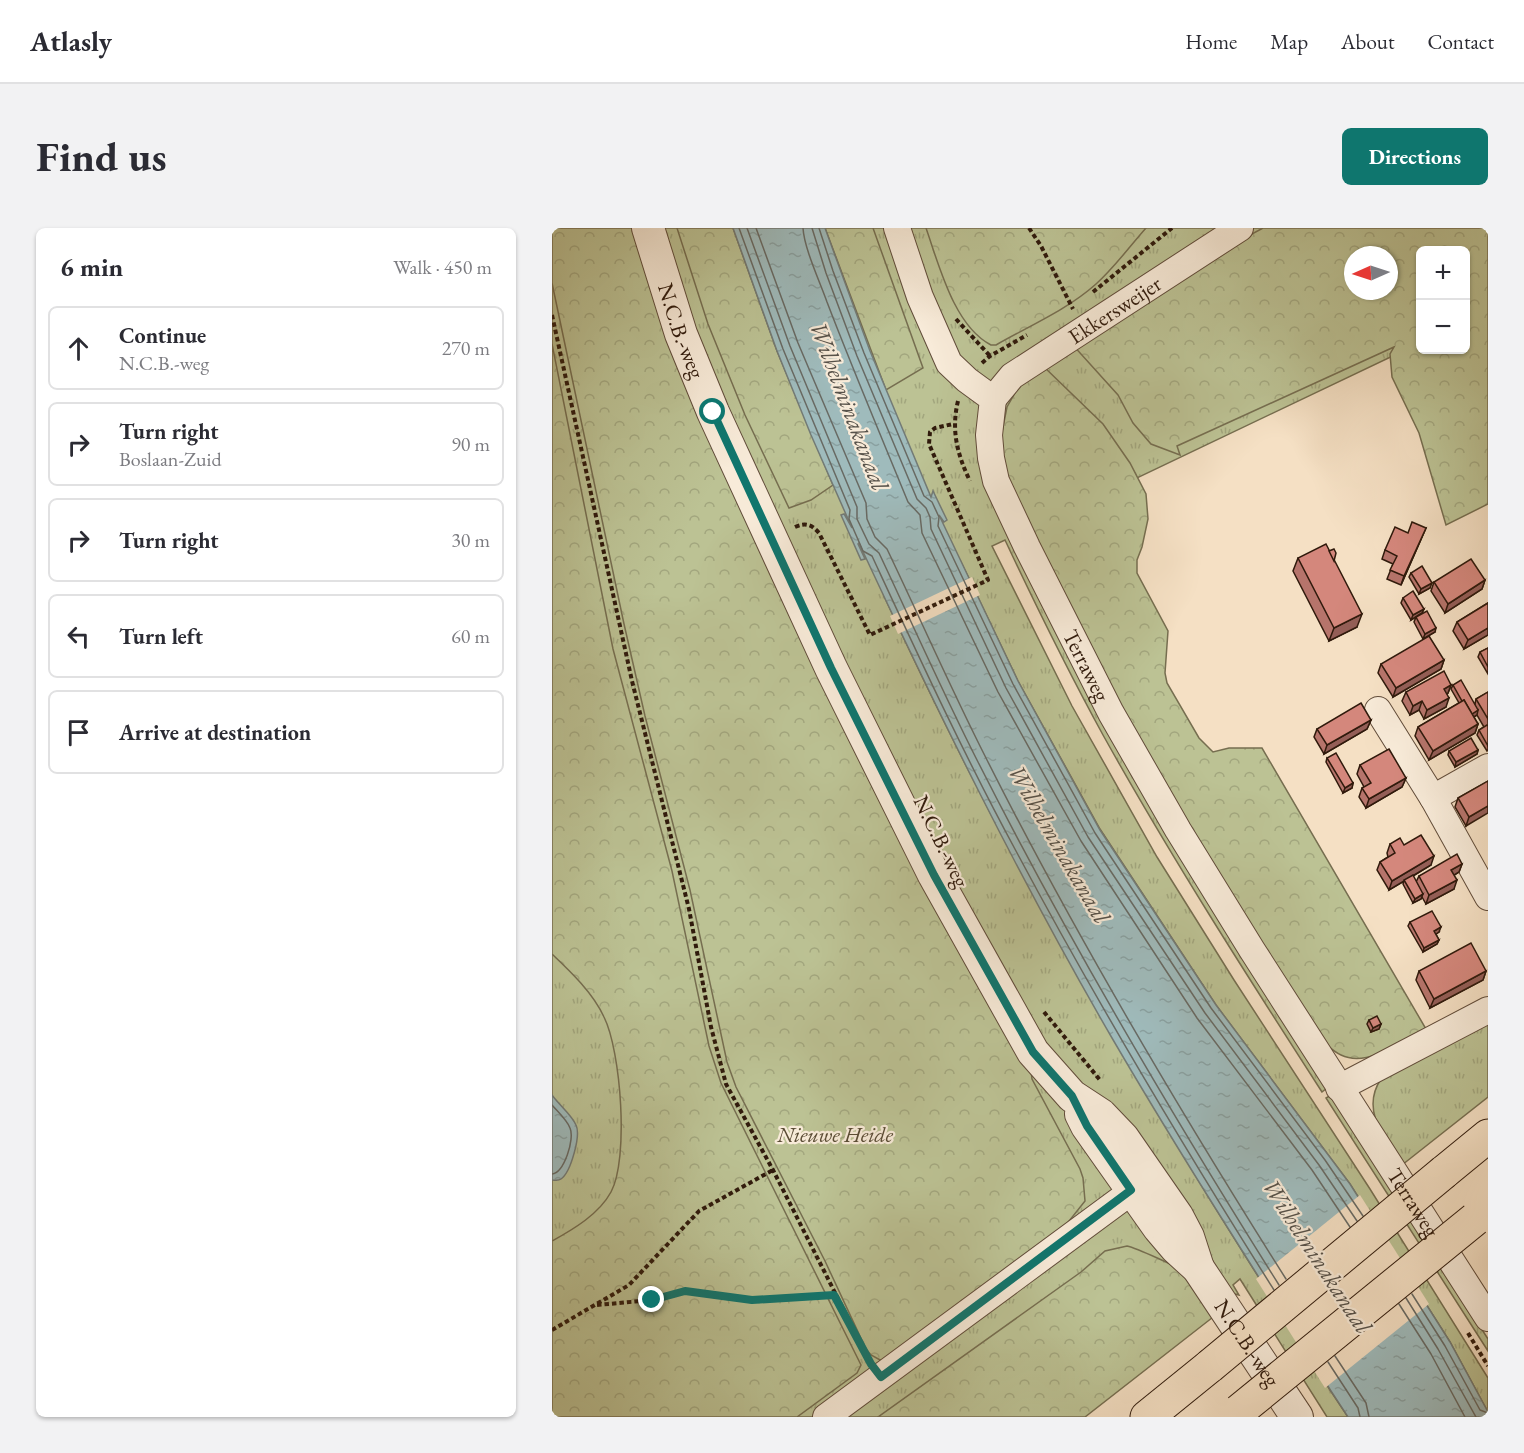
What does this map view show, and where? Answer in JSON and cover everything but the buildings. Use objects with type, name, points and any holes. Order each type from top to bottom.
[{"type":"highway","points":[[1147,1417],[1488,1136]]},
{"type":"highway","points":[[1235,1414],[1481,1214]]},
{"type":"street","name":"N.C.B.-weg","points":[[648,228],[681,334],[713,412],[831,668],[934,875],[1033,1052],[1072,1096],[1087,1126],[1141,1184],[1170,1241],[1198,1268],[1297,1417]]},
{"type":"street","points":[[897,228],[920,297],[949,363],[993,399]]},
{"type":"street","name":"Ekkersweijer","points":[[993,399],[1012,376],[1240,228]]},
{"type":"street","name":"Terraweg","points":[[993,399],[989,435],[996,481],[1111,713],[1178,830],[1339,1088],[1392,1166],[1488,1318]]},
{"type":"street","points":[[1378,710],[1433,798],[1488,897]]},
{"type":"street","points":[[1433,798],[1488,767]]},
{"type":"street","points":[[1339,1088],[1488,1010]]},
{"type":"street","points":[[826,1417],[1141,1184]]},
{"type":"path","points":[[1029,228],[1041,246],[1073,309]]},
{"type":"path","name":"Ekkersweijer","points":[[1091,294],[1172,228]]},
{"type":"path","name":"Ekkersweijer","points":[[1064,315],[1082,302]]},
{"type":"path","points":[[552,315],[632,681],[689,909],[711,1027],[726,1084],[773,1170],[834,1295],[871,1364],[881,1377]]},
{"type":"path","name":"Ekkersweijer","points":[[955,318],[990,356],[1037,330]]},
{"type":"path","points":[[792,528],[806,524],[812,526],[822,537],[870,636],[988,580],[931,449],[930,432],[935,428],[954,424]]},
{"type":"path","points":[[1043,1011],[1101,1082]]},
{"type":"path","points":[[552,1330],[629,1285],[699,1211],[773,1170]]},
{"type":"path","points":[[594,1306],[652,1300],[685,1291],[752,1300],[834,1295]]},
{"type":"green space","name":"Nieuwe Heide","points":[[552,228],[1488,228],[1470,246],[1416,246],[1416,345],[1078,506],[1327,1088],[1322,1092],[1210,915],[1129,781],[1065,663],[1005,540],[992,546],[1072,706],[1157,857],[1488,1378],[1488,1412],[1450,1342],[1350,1184],[1216,1005],[1100,829],[1018,681],[960,560],[884,596],[967,768],[1103,1020],[1201,1184],[1348,1417],[1327,1417],[1240,1279],[1233,1285],[1239,1295],[1231,1293],[1064,1417],[552,1417]]},
{"type":"green space","points":[[552,228],[634,228],[1030,1062],[1032,1079],[1083,1178],[1085,1201],[1058,1235],[882,1361],[866,1349],[825,1261],[736,1087],[727,1062],[690,890],[624,624],[552,283]]},
{"type":"green space","points":[[677,228],[733,228],[777,351],[833,485],[811,500],[789,508],[745,415],[708,324]]},
{"type":"green space","points":[[825,228],[873,228],[923,368],[886,390]]},
{"type":"green space","points":[[926,228],[1146,228],[1109,271],[1085,293],[1048,317],[996,345],[991,345],[967,324],[958,309],[943,276]]},
{"type":"green space","points":[[1263,228],[1488,228],[1488,504],[1446,525],[1419,433],[1392,377],[1390,354],[1394,347],[1177,446],[1180,455],[1151,444],[1133,423],[1118,395],[1071,343],[1185,270]]},
{"type":"green space","points":[[552,344],[613,649],[672,871],[709,1046],[721,1083],[861,1365],[857,1373],[797,1417],[552,1417],[552,1241],[593,1214],[611,1192],[617,1176],[620,1156],[621,1105],[615,1054],[604,1017],[588,991],[552,954]]},
{"type":"green space","points":[[1042,365],[1103,424],[1130,463],[1146,494],[1148,519],[1137,560],[1137,573],[1168,631],[1165,673],[1167,683],[1199,738],[1213,752],[1229,748],[1262,748],[1426,1029],[1396,1046],[1374,1056],[1351,1058],[1338,1054],[1322,1041],[1198,846],[1115,698],[1009,482],[1002,454],[1002,432],[1007,407],[1019,386]]},
{"type":"green space","points":[[1488,1021],[1488,1097],[1402,1165],[1382,1135],[1374,1113],[1375,1091],[1381,1079]]},
{"type":"green space","points":[[1331,1095],[1488,1339],[1488,1351],[1326,1098]]},
{"type":"green space","points":[[1127,1246],[1157,1258],[1190,1276],[1217,1314],[1085,1417],[878,1417],[1081,1272],[1105,1251]]},
{"type":"water","name":"Wilhelminakanaal","points":[[733,228],[825,228],[870,351],[931,497],[933,491],[947,520],[944,522],[939,515],[1018,681],[1100,830],[1216,1005],[1350,1184],[1450,1342],[1488,1412],[1488,1417],[1348,1417],[1331,1391],[1138,1083],[1044,917],[1012,855],[918,669],[859,543],[865,559],[861,560],[841,515],[844,514],[852,528],[777,351]]},
{"type":"water","points":[[552,1095],[571,1117],[577,1130],[576,1145],[568,1169],[565,1175],[558,1180],[552,1180]]},
{"type":"pier","points":[[972,577],[980,595],[898,634],[890,616]]},
{"type":"pier","points":[[1360,1195],[1429,1304],[1325,1388],[1256,1279]]},
{"type":"route","points":[[652,1300],[685,1291],[752,1300],[834,1295],[871,1364],[881,1377],[1131,1190],[1087,1126],[1072,1096],[1033,1052],[934,875],[831,668],[713,412]]}]
